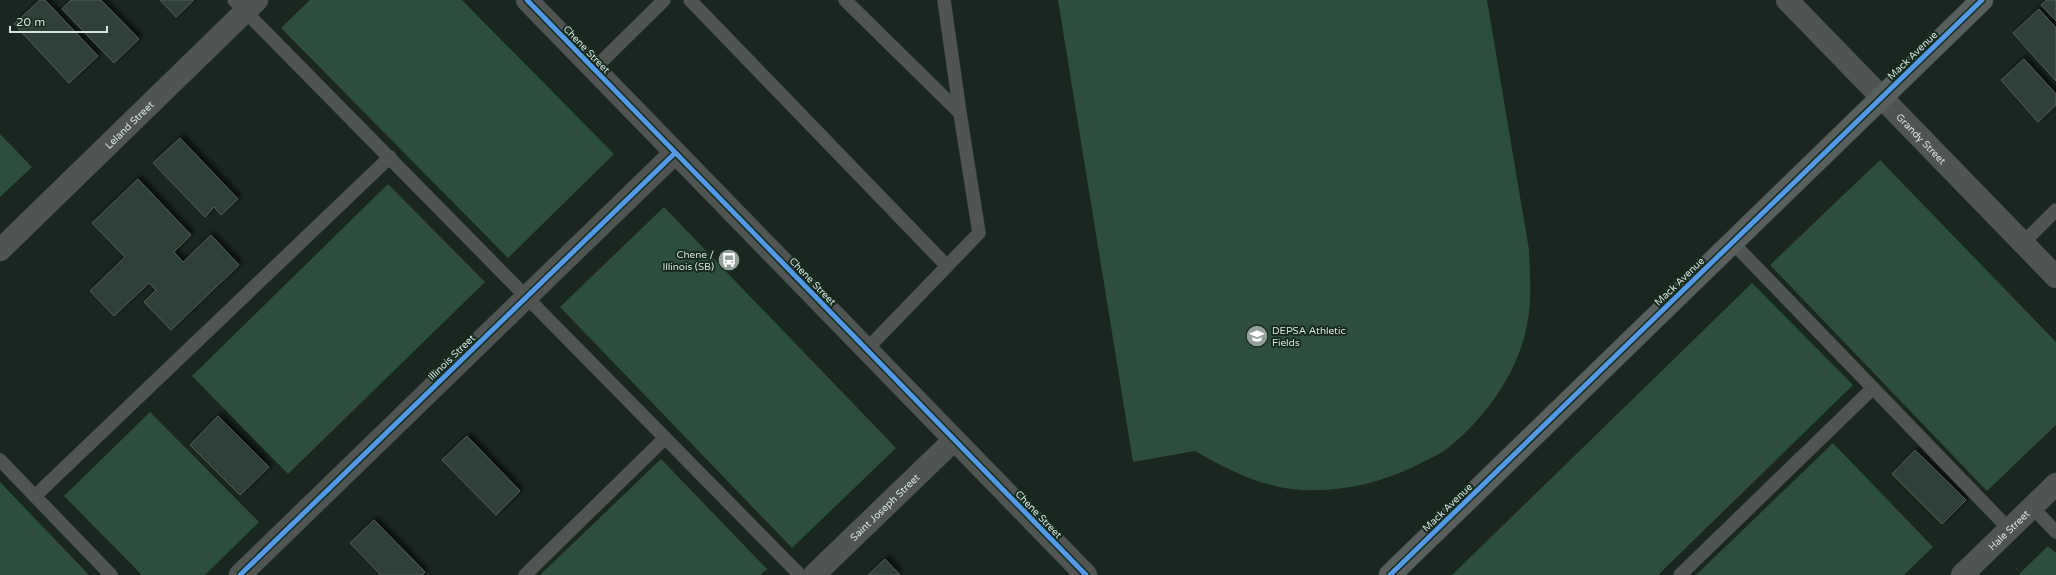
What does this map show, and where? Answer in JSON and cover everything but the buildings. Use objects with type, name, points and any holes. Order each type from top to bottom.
[{"type":"main road","name":"Mack Avenue","points":[[1390,575],[1982,0]]},
{"type":"street","name":"Chene Street","points":[[527,0],[1086,575]]},
{"type":"street","name":"Grandy Street","points":[[1787,0],[2056,277]]},
{"type":"street","name":"Leland Street","points":[[0,250],[246,4]]},
{"type":"street","name":"Illinois Street","points":[[240,575],[675,153]]},
{"type":"street","name":"Saint Joseph Street","points":[[814,575],[954,440]]},
{"type":"street","name":"Hale Street","points":[[1962,575],[2056,484]]},
{"type":"lane","points":[[594,69],[664,0]]},
{"type":"lane","points":[[690,0],[947,266]]},
{"type":"lane","points":[[845,0],[960,113]]},
{"type":"lane","points":[[866,350],[979,233],[944,0]]},
{"type":"lane","points":[[246,4],[390,157],[800,575]]},
{"type":"lane","points":[[35,496],[390,157]]},
{"type":"lane","points":[[2023,243],[2056,210]]},
{"type":"lane","points":[[1732,242],[2009,530]]},
{"type":"lane","points":[[1680,575],[1873,388]]},
{"type":"lane","points":[[525,575],[665,438]]},
{"type":"lane","points":[[0,460],[111,575]]},
{"type":"lane","points":[[2032,507],[2056,532]]},
{"type":"green space","points":[[310,0],[462,0],[614,154],[508,258],[281,28]]},
{"type":"green space","points":[[1058,0],[1487,0],[1529,250],[1530,306],[1523,343],[1508,377],[1487,409],[1462,436],[1443,451],[1397,474],[1367,484],[1335,489],[1302,490],[1273,486],[1246,477],[1195,451],[1133,462]]},
{"type":"green space","points":[[0,134],[32,167],[0,197]]},
{"type":"green space","points":[[1880,160],[2056,342],[2056,425],[1987,491],[1770,265]]},
{"type":"green space","points":[[388,184],[485,282],[288,474],[192,376]]},
{"type":"green space","points":[[664,207],[896,448],[792,548],[560,307]]},
{"type":"green space","points":[[1752,283],[1853,385],[1658,575],[1452,575]]},
{"type":"green space","points":[[150,412],[259,522],[205,575],[142,575],[64,496]]},
{"type":"green space","points":[[1833,443],[1933,547],[1904,575],[1696,575]]},
{"type":"green space","points":[[661,459],[767,569],[760,575],[540,575]]},
{"type":"green space","points":[[0,482],[89,575],[0,575]]},
{"type":"green space","points":[[2048,546],[2056,553],[2056,575],[2018,575]]},
{"type":"cycle path","points":[[527,0],[1086,575]]},
{"type":"cycle path","points":[[1390,575],[1982,0]]},
{"type":"cycle path","points":[[240,575],[675,153]]},
{"type":"place","name":"Chene / Illinois (SB)","points":[[729,260]]},
{"type":"place","name":"DEPSA Athletic Fields","points":[[1257,336]]}]
